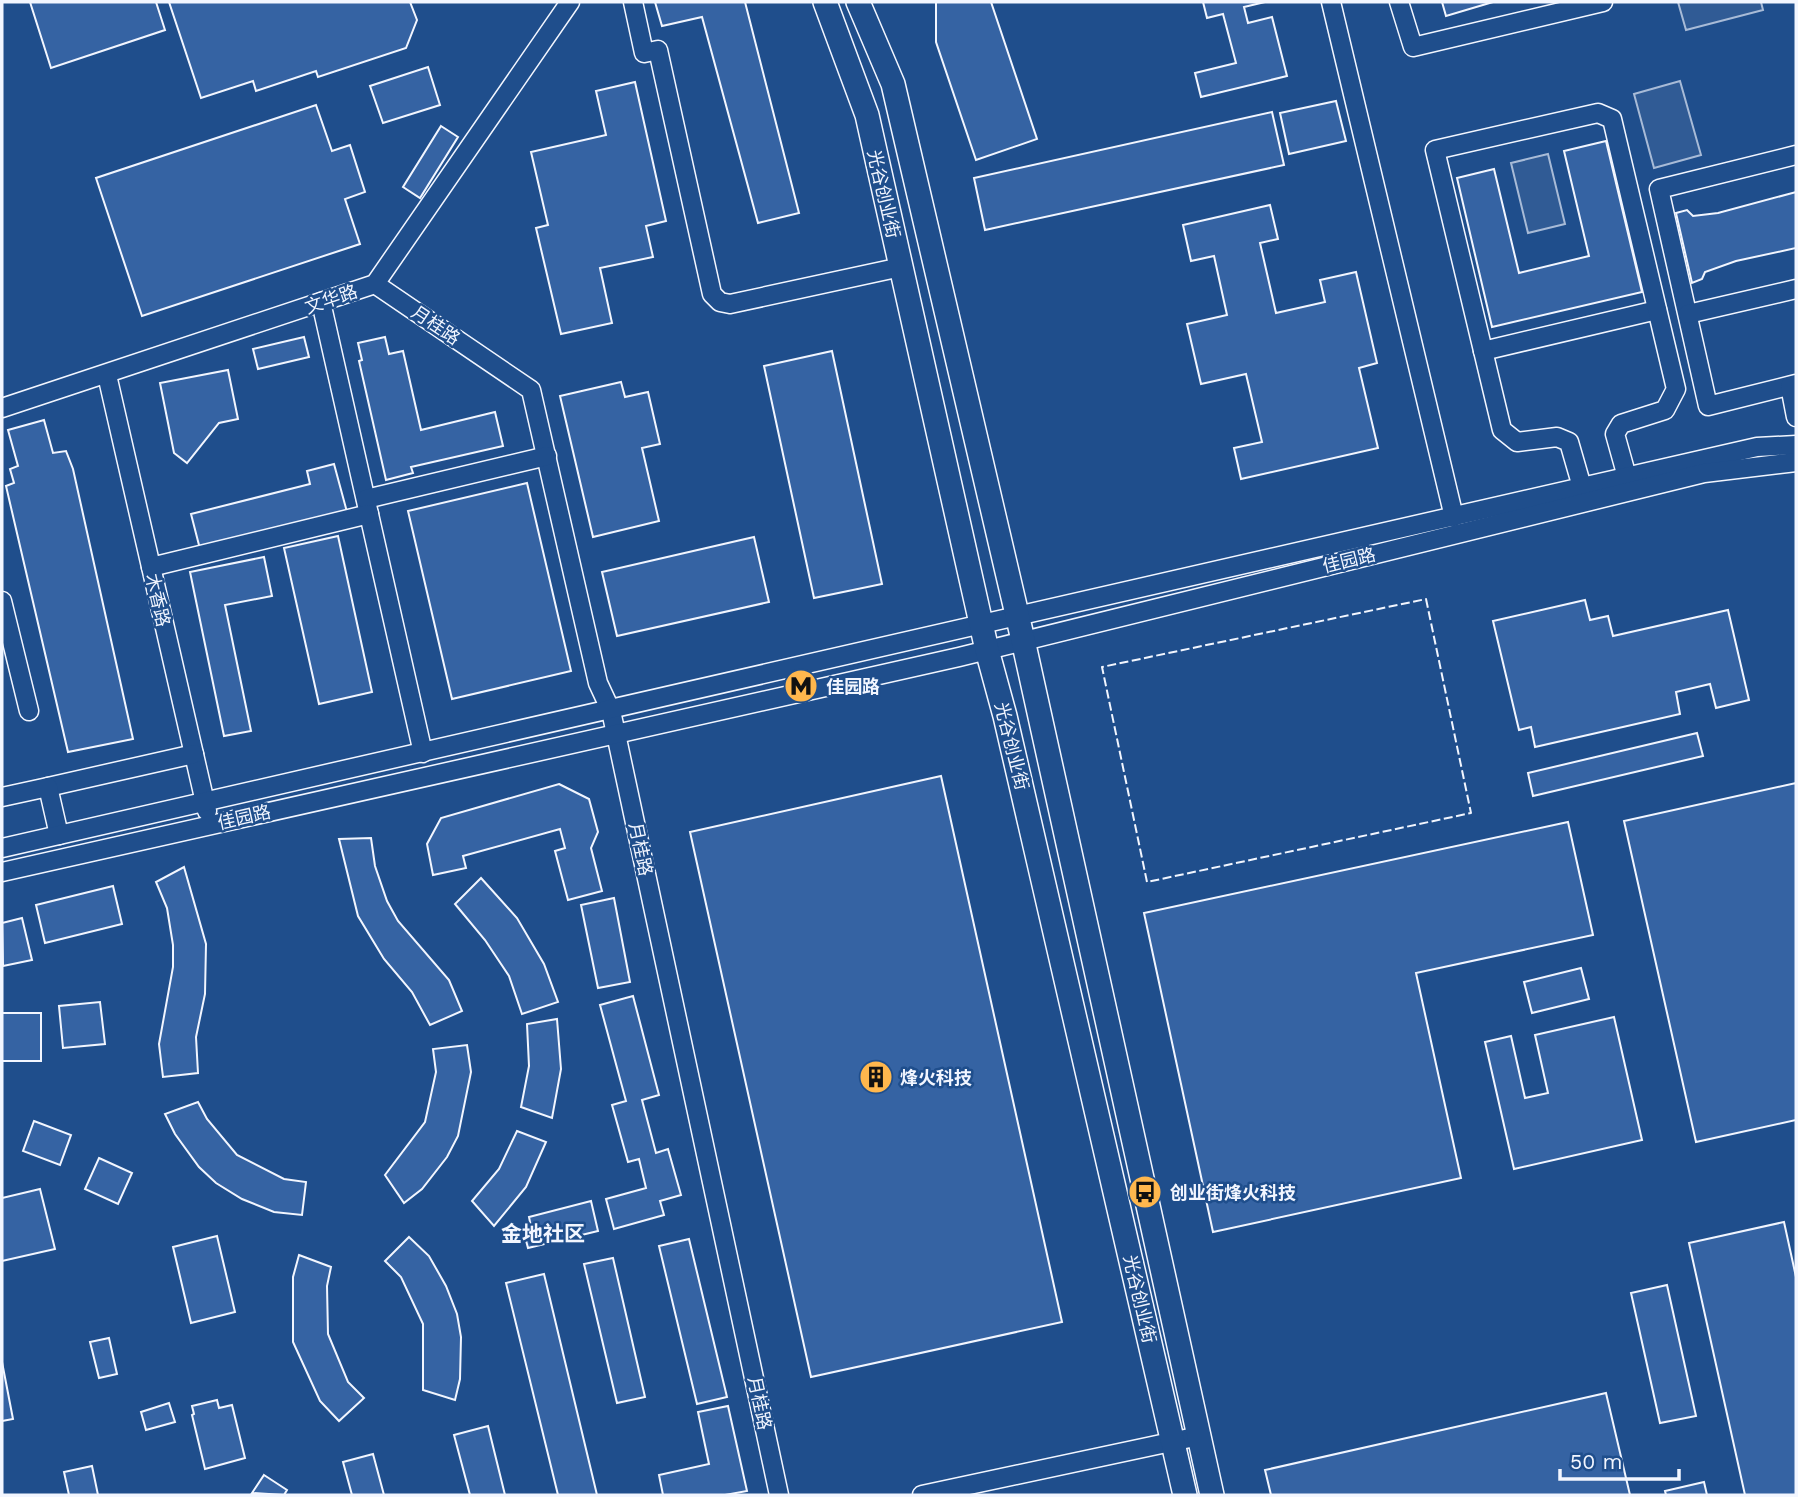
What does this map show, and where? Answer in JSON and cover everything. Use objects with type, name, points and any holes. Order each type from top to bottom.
[{"type":"main road","name":"光谷创业街","points":[[825,2],[866,115],[987,650],[1005,716],[1185,1495]]},
{"type":"main road","name":"光谷创业街","points":[[858,2],[892,84],[1015,616],[1023,640],[1212,1495]]},
{"type":"street","name":"文华路","points":[[2,408],[375,284],[570,2]]},
{"type":"street","points":[[633,2],[644,53],[658,50],[712,294],[720,302],[730,304],[901,267]]},
{"type":"street","points":[[1331,2],[1454,517]]},
{"type":"street","points":[[1399,2],[1413,47],[1547,8],[1603,2]]},
{"type":"street","points":[[1582,487],[1569,442],[1556,437],[1517,442],[1502,430],[1435,150],[1598,113],[1612,119],[1676,388],[1665,410],[1621,424],[1615,434],[1627,477]]},
{"type":"street","points":[[1796,155],[1659,189],[1708,406],[1793,385],[1796,417]]},
{"type":"street","name":"月桂路","points":[[375,284],[531,390],[598,683],[611,711],[779,1495]]},
{"type":"street","points":[[1688,314],[1796,289]]},
{"type":"street","points":[[321,302],[423,753]]},
{"type":"street","points":[[1483,351],[1657,310]]},
{"type":"street","name":"木香路","points":[[107,375],[211,825]]},
{"type":"street","name":"佳园路","points":[[2,848],[955,633],[1015,616],[1757,447],[1796,445]]},
{"type":"street","points":[[151,568],[547,456]]},
{"type":"street","name":"佳园路","points":[[2,872],[987,650],[1704,473],[1796,462]]},
{"type":"street","points":[[2,601],[29,711]]},
{"type":"street","points":[[2,797],[194,754]]},
{"type":"street","points":[[48,787],[59,835]]},
{"type":"street","points":[[922,1495],[1199,1436]]},
{"type":"shaded area","points":[[1678,2],[1761,2],[1763,10],[1686,30]]},
{"type":"shaded area","points":[[1680,81],[1701,155],[1654,168],[1634,94]]},
{"type":"shaded area","points":[[1548,154],[1565,224],[1528,233],[1511,163]]},
{"type":"building","points":[[30,2],[156,2],[165,30],[51,68]]},
{"type":"building","points":[[169,2],[410,2],[417,20],[406,48],[318,77],[316,71],[256,91],[253,81],[201,98]]},
{"type":"building","points":[[655,2],[745,2],[799,213],[758,223],[702,17],[662,26]]},
{"type":"building","points":[[936,2],[991,2],[1037,139],[976,160],[936,42]]},
{"type":"building","points":[[1203,2],[1265,2],[1244,7],[1248,23],[1272,17],[1287,76],[1201,97],[1195,73],[1236,63],[1223,14],[1207,18]]},
{"type":"building","points":[[1442,2],[1493,2],[1446,16]]},
{"type":"building","points":[[428,67],[440,105],[383,123],[370,86]]},
{"type":"building","points":[[635,82],[666,221],[646,226],[653,257],[600,268],[612,323],[561,334],[536,228],[548,225],[531,152],[606,135],[596,91]]},
{"type":"building","points":[[1336,101],[1346,141],[1289,154],[1280,113]]},
{"type":"building","points":[[316,105],[332,151],[350,145],[365,192],[345,199],[360,244],[142,316],[96,178]]},
{"type":"building","points":[[1272,112],[1284,165],[985,230],[974,178]]},
{"type":"building","points":[[441,126],[458,137],[420,198],[403,187]]},
{"type":"building","points":[[1606,141],[1642,292],[1492,327],[1457,178],[1494,169],[1519,273],[1589,256],[1564,151]]},
{"type":"building","points":[[1796,192],[1796,248],[1736,261],[1705,272],[1702,279],[1692,283],[1676,213],[1687,210],[1693,216],[1718,213]]},
{"type":"building","points":[[1270,205],[1278,239],[1260,243],[1276,313],[1325,302],[1320,280],[1356,272],[1377,363],[1359,368],[1378,448],[1241,479],[1234,448],[1262,442],[1246,374],[1201,384],[1187,324],[1227,315],[1214,256],[1191,261],[1183,225]]},
{"type":"building","points":[[304,337],[309,357],[258,369],[253,349]]},
{"type":"building","points":[[385,337],[389,354],[403,351],[421,430],[495,412],[503,446],[411,467],[413,473],[386,480],[359,361],[362,360],[358,343]]},
{"type":"building","points":[[832,351],[882,584],[814,598],[764,366]]},
{"type":"building","points":[[228,370],[238,419],[219,423],[187,463],[174,453],[160,383]]},
{"type":"building","points":[[621,382],[625,397],[648,392],[660,444],[642,448],[659,521],[593,537],[560,396]]},
{"type":"building","points":[[44,420],[53,453],[66,451],[73,469],[133,739],[68,752],[6,486],[14,483],[10,469],[18,466],[8,430]]},
{"type":"building","points":[[334,464],[347,512],[200,549],[191,514],[310,484],[307,471]]},
{"type":"building","points":[[527,483],[571,671],[452,699],[408,511]]},
{"type":"building","points":[[338,536],[372,692],[319,704],[284,548]]},
{"type":"building","points":[[754,537],[769,602],[617,636],[602,572]]},
{"type":"building","points":[[264,557],[272,596],[225,605],[251,731],[224,736],[190,572]]},
{"type":"building","points":[[1585,600],[1590,620],[1608,616],[1613,636],[1728,610],[1749,700],[1716,708],[1710,684],[1676,692],[1680,714],[1535,747],[1531,727],[1519,730],[1493,621]]},
{"type":"building","points":[[1697,733],[1703,756],[1533,796],[1528,773]]},
{"type":"building","name":"烽火科技","points":[[941,776],[1062,1322],[811,1377],[690,832]]},
{"type":"building","points":[[1796,783],[1796,1120],[1696,1142],[1624,821]]},
{"type":"building","points":[[559,784],[589,799],[598,832],[591,848],[602,891],[568,900],[555,851],[565,848],[560,829],[463,856],[466,868],[433,875],[427,844],[441,818]]},
{"type":"building","points":[[1568,822],[1593,935],[1416,973],[1461,1178],[1213,1232],[1144,913]]},
{"type":"building","points":[[371,838],[375,866],[387,901],[398,921],[449,980],[462,1011],[430,1025],[412,992],[384,959],[358,916],[339,839]]},
{"type":"building","points":[[184,867],[206,944],[205,994],[196,1037],[198,1073],[163,1077],[159,1044],[173,967],[173,945],[167,908],[156,882]]},
{"type":"building","points":[[481,878],[517,918],[544,964],[558,1002],[522,1014],[509,976],[485,940],[455,904]]},
{"type":"building","points":[[113,886],[122,924],[45,943],[36,905]]},
{"type":"building","points":[[614,898],[630,982],[598,988],[581,905]]},
{"type":"building","points":[[22,918],[32,960],[3,966],[2,923]]},
{"type":"building","points":[[1581,968],[1589,999],[1532,1013],[1524,982]]},
{"type":"building","points":[[633,996],[659,1095],[642,1100],[656,1153],[668,1149],[681,1195],[660,1201],[664,1215],[614,1229],[606,1199],[646,1188],[639,1159],[628,1162],[612,1105],[626,1101],[600,1005]]},
{"type":"building","points":[[100,1002],[105,1044],[63,1048],[59,1006]]},
{"type":"building","points":[[2,1013],[41,1013],[41,1061],[2,1061]]},
{"type":"building","points":[[1614,1017],[1642,1140],[1514,1169],[1485,1042],[1511,1036],[1525,1098],[1548,1093],[1535,1035]]},
{"type":"building","points":[[557,1019],[561,1069],[552,1118],[521,1107],[529,1066],[527,1024]]},
{"type":"building","points":[[467,1045],[471,1072],[458,1136],[447,1157],[422,1189],[404,1203],[385,1175],[425,1122],[436,1072],[433,1049]]},
{"type":"building","points":[[198,1102],[207,1119],[237,1155],[284,1179],[306,1182],[302,1215],[274,1212],[242,1199],[216,1183],[199,1167],[175,1134],[165,1114]]},
{"type":"building","points":[[34,1121],[71,1135],[60,1165],[23,1151]]},
{"type":"building","points":[[517,1131],[546,1142],[526,1187],[494,1226],[472,1201],[499,1169]]},
{"type":"building","points":[[99,1158],[132,1173],[118,1204],[85,1189]]},
{"type":"building","points":[[40,1189],[55,1249],[2,1261],[2,1198]]},
{"type":"building","points":[[591,1201],[598,1231],[528,1248],[523,1229],[531,1227],[529,1217]]},
{"type":"building","points":[[1784,1222],[1796,1277],[1796,1495],[1745,1495],[1689,1243]]},
{"type":"building","points":[[217,1236],[235,1312],[191,1323],[173,1247]]},
{"type":"building","points":[[409,1237],[429,1256],[446,1286],[457,1314],[461,1337],[460,1379],[455,1400],[423,1390],[423,1324],[401,1277],[385,1261]]},
{"type":"building","points":[[689,1239],[727,1397],[697,1404],[659,1246]]},
{"type":"building","points":[[299,1255],[331,1267],[327,1286],[328,1334],[348,1382],[364,1398],[339,1421],[320,1401],[293,1342],[293,1277]]},
{"type":"building","points":[[613,1258],[645,1397],[617,1403],[584,1264]]},
{"type":"building","points":[[544,1274],[597,1495],[558,1495],[506,1283]]},
{"type":"building","points":[[1667,1285],[1696,1416],[1660,1423],[1631,1293]]},
{"type":"building","points":[[109,1338],[117,1374],[99,1378],[90,1342]]},
{"type":"building","points":[[2,1362],[13,1419],[2,1421]]},
{"type":"building","points":[[1606,1393],[1630,1495],[1271,1495],[1265,1470]]},
{"type":"building","points":[[217,1400],[219,1408],[232,1405],[245,1458],[205,1469],[192,1406]]},
{"type":"building","points":[[169,1403],[175,1422],[146,1430],[141,1412]]},
{"type":"building","points":[[728,1406],[747,1491],[725,1495],[663,1495],[659,1475],[709,1464],[698,1412]]},
{"type":"building","points":[[488,1426],[505,1495],[470,1495],[454,1435]]},
{"type":"building","points":[[373,1454],[384,1495],[352,1495],[343,1462]]},
{"type":"building","points":[[92,1466],[98,1495],[69,1495],[64,1472]]},
{"type":"building","points":[[264,1475],[287,1490],[284,1495],[252,1493]]},
{"type":"building","points":[[1704,1482],[1707,1495],[1666,1495],[1665,1491]]},
{"type":"fence","points":[[1426,599],[1471,813],[1147,882],[1102,667],[1426,599]]},
{"type":"place","name":"佳园路","points":[[801,686]]},
{"type":"place","name":"烽火科技","points":[[876,1077]]},
{"type":"place","name":"创业街烽火科技","points":[[1145,1192]]},
{"type":"district","name":"金地社区","points":[[543,1233]]}]
